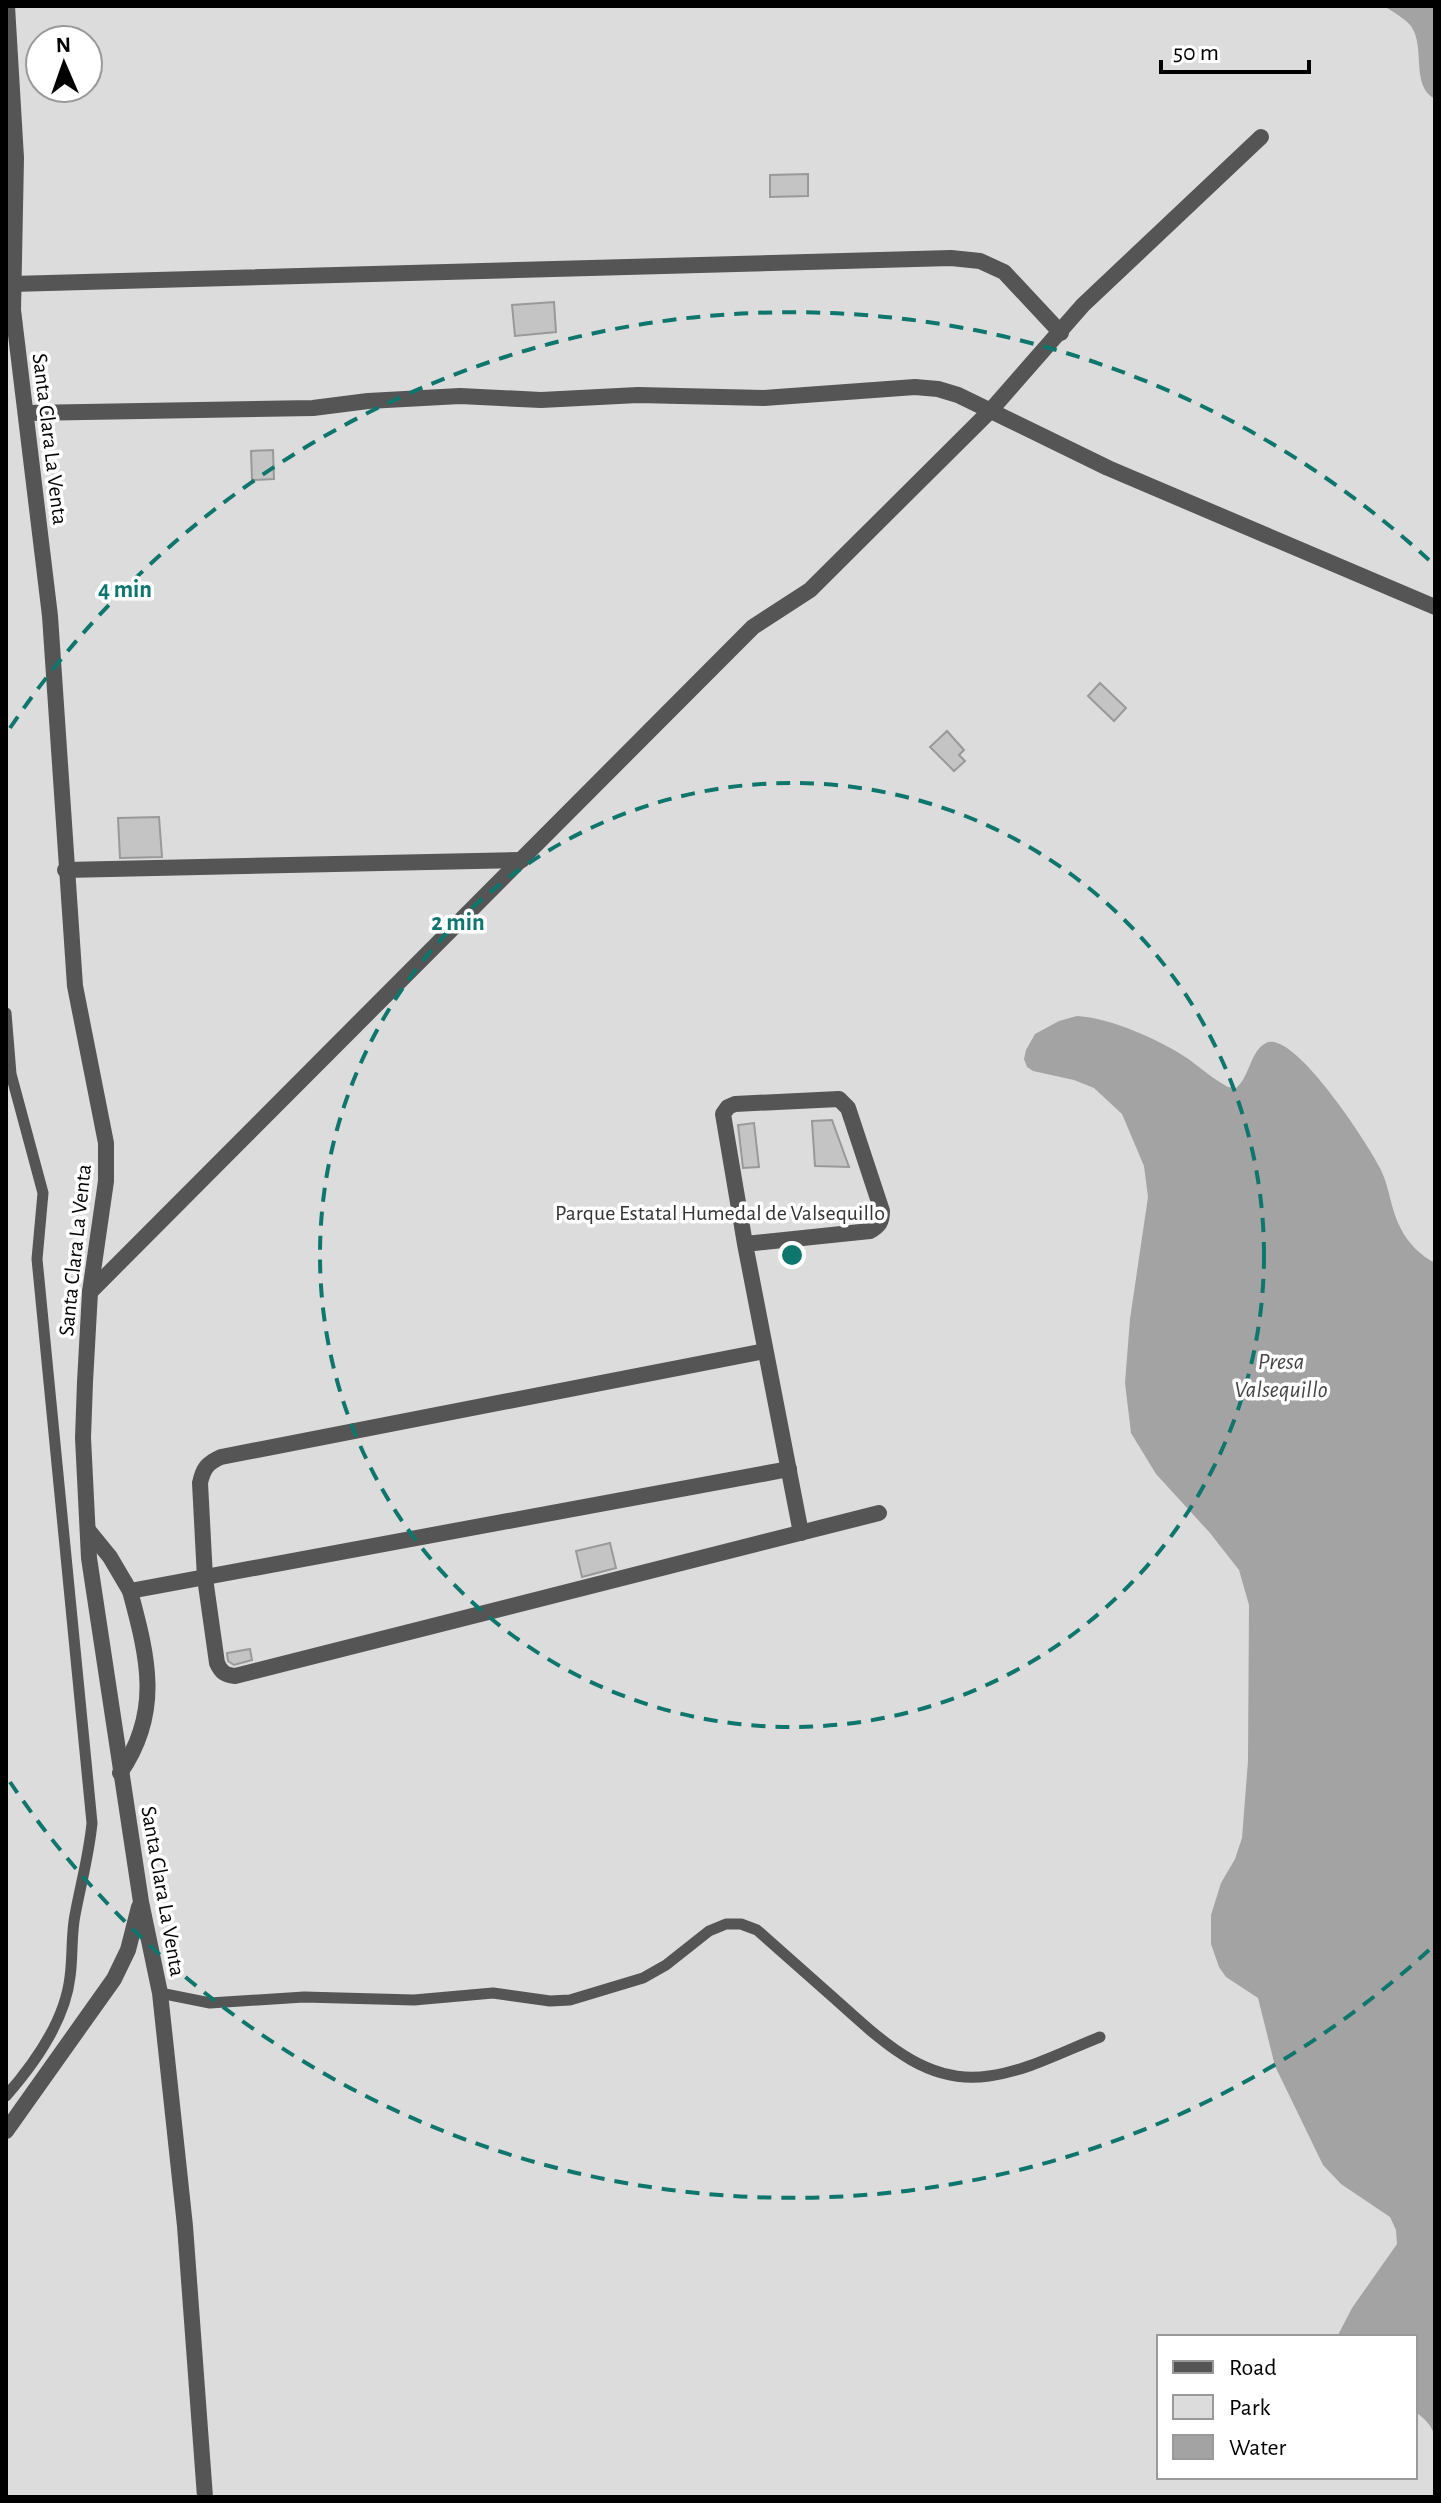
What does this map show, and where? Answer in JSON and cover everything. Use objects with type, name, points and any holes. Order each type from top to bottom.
[{"type":"street","name":"Santa Clara La Venta","points":[[7,6],[16,158],[12,284],[16,344],[50,616],[75,986],[106,1143],[106,1181],[90,1292],[83,1438],[88,1530],[95,1607],[120,1773],[141,1902],[160,1993],[185,2226],[205,2497]]},
{"type":"street","points":[[90,1292],[753,627],[810,590],[991,410],[1083,305],[1261,137]]},
{"type":"street","points":[[12,284],[951,258],[980,261],[1004,272],[1061,333]]},
{"type":"street","points":[[27,413],[313,408],[368,401],[460,396],[541,400],[638,395],[764,398],[915,387],[958,395],[1108,468],[1435,607]]},
{"type":"street","points":[[65,870],[522,860]]},
{"type":"street","points":[[745,1244],[870,1231],[878,1227],[882,1211],[844,1102],[833,1098],[735,1104],[723,1114],[745,1244],[801,1533]]},
{"type":"street","points":[[765,1351],[221,1457],[210,1462],[202,1471],[200,1483],[205,1578],[220,1671],[235,1676],[879,1513]]},
{"type":"street","points":[[130,1591],[789,1469]]},
{"type":"street","points":[[88,1530],[110,1557],[130,1591],[145,1649],[145,1719],[136,1749],[120,1773]]},
{"type":"street","points":[[6,2131],[114,1979],[128,1950],[141,1902]]},
{"type":"lane","points":[[6,1013],[9,1061],[17,1104],[40,1172],[43,1193],[37,1259],[92,1823],[90,1850],[74,1917],[70,1979],[63,2010],[34,2061],[6,2096]]},
{"type":"lane","points":[[160,1993],[210,2003],[304,1997],[414,2000],[493,1993],[550,2001],[570,2000],[643,1978],[666,1965],[709,1931],[726,1924],[741,1924],[757,1930],[893,2051],[921,2066],[958,2077],[989,2076],[1018,2069],[1100,2037]]},
{"type":"green space","name":"Parque Estatal Humedal de Valsequillo","points":[[6,6],[1435,6],[1435,2497],[6,2497]]},
{"type":"water","points":[[1384,6],[1435,6],[1435,99],[1427,93],[1420,76],[1418,44],[1411,26]]},
{"type":"water","name":"Presa Valsequillo","points":[[1077,1016],[1119,1025],[1162,1044],[1228,1087],[1236,1088],[1261,1047],[1266,1043],[1279,1043],[1312,1071],[1347,1116],[1384,1177],[1404,1234],[1420,1253],[1435,1263],[1435,2437],[1428,2423],[1417,2413],[1417,2335],[1338,2335],[1352,2308],[1397,2244],[1396,2230],[1390,2217],[1341,2184],[1323,2165],[1275,2066],[1258,1998],[1226,1977],[1211,1944],[1211,1915],[1221,1883],[1235,1859],[1242,1838],[1248,1761],[1249,1605],[1239,1570],[1156,1474],[1131,1433],[1125,1383],[1130,1319],[1148,1197],[1144,1166],[1122,1114],[1094,1088],[1027,1067],[1024,1059],[1026,1050],[1035,1034],[1059,1021]]},
{"type":"building","points":[[808,174],[808,196],[770,197],[770,175]]},
{"type":"building","points":[[554,302],[556,332],[515,336],[512,305]]},
{"type":"building","points":[[273,450],[274,479],[252,480],[251,451]]},
{"type":"building","points":[[1100,683],[1126,708],[1114,721],[1088,696]]},
{"type":"building","points":[[947,731],[964,750],[959,755],[965,761],[954,771],[930,747]]},
{"type":"building","points":[[159,817],[162,857],[120,858],[118,818]]},
{"type":"building","points":[[832,1120],[849,1167],[815,1166],[812,1121]]},
{"type":"building","points":[[754,1123],[759,1167],[743,1168],[738,1125]]},
{"type":"building","points":[[610,1543],[616,1568],[582,1577],[576,1551]]},
{"type":"building","points":[[250,1649],[252,1660],[234,1665],[228,1661],[227,1653]]}]
